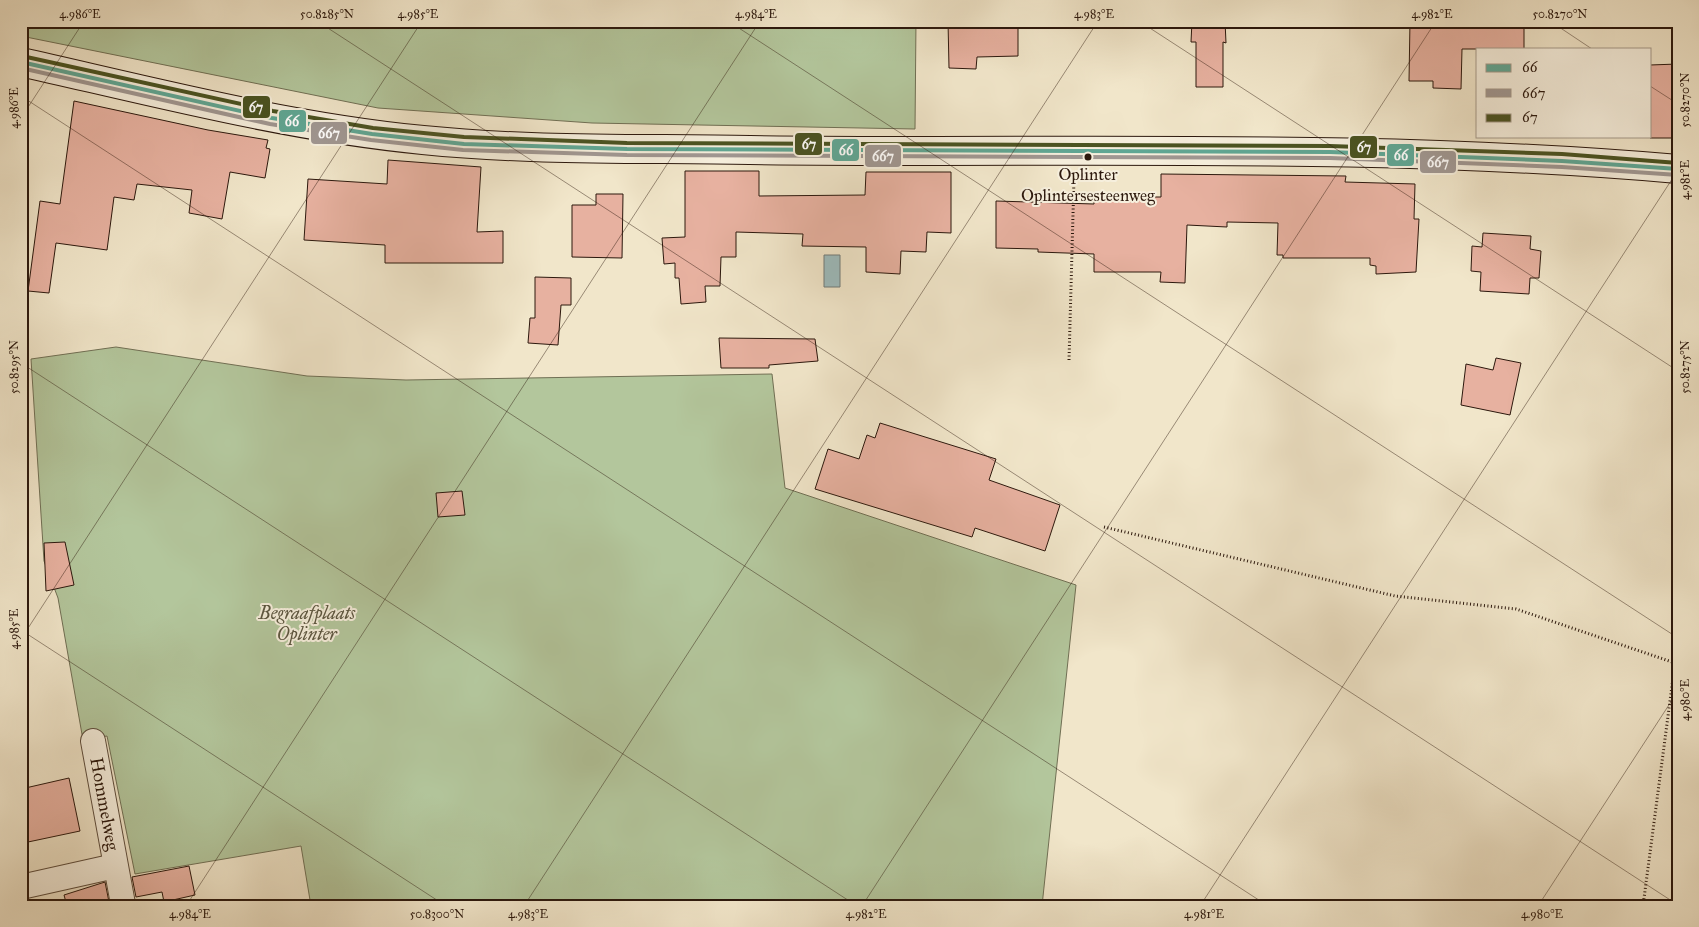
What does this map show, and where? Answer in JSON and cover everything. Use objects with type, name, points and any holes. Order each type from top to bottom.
[{"type":"street","points":[[21,62],[232,110],[422,140],[543,147],[1464,155],[1678,169]]},
{"type":"street","name":"Hommelweg","points":[[93,741],[123,904]]},
{"type":"street","name":"Hommelweg","points":[[21,887],[115,866]]},
{"type":"path","points":[[1069,360],[1074,152]]},
{"type":"path","points":[[1104,527],[1395,596],[1516,609],[1675,663],[1643,906]]},
{"type":"green space","points":[[21,21],[916,21],[915,129],[592,123],[378,108],[21,36]]},
{"type":"green space","name":"Begraafplaats Oplinter","points":[[116,347],[307,376],[406,380],[772,374],[785,488],[1076,585],[1042,906],[311,906],[301,846],[135,874],[107,736],[83,740],[58,598],[44,561],[31,359]]},
{"type":"water","points":[[824,255],[840,255],[840,287],[824,287]]},
{"type":"building","points":[[948,21],[1018,21],[1018,56],[977,57],[976,69],[949,68]]},
{"type":"building","points":[[1192,21],[1225,21],[1226,43],[1223,42],[1223,87],[1196,87],[1196,42],[1191,42]]},
{"type":"building","points":[[1410,21],[1524,21],[1524,48],[1462,49],[1461,89],[1433,88],[1433,81],[1409,81]]},
{"type":"building","points":[[1678,64],[1678,138],[1652,138],[1652,65]]},
{"type":"building","points":[[74,101],[208,130],[268,140],[266,148],[270,149],[265,178],[230,172],[222,219],[189,213],[192,190],[137,184],[134,200],[114,197],[107,250],[56,243],[49,293],[28,291],[40,201],[60,204]]},
{"type":"building","points":[[388,160],[481,167],[477,232],[503,231],[503,263],[385,263],[385,245],[304,240],[308,179],[387,184]]},
{"type":"building","points":[[685,171],[759,171],[759,196],[865,195],[866,172],[951,172],[951,233],[927,232],[926,252],[901,251],[900,274],[866,272],[866,247],[802,246],[803,234],[736,232],[736,257],[721,257],[720,286],[705,286],[706,302],[681,304],[679,278],[675,278],[675,263],[664,264],[662,238],[685,237]]},
{"type":"building","points":[[1161,174],[1346,176],[1345,182],[1415,184],[1414,219],[1419,219],[1416,272],[1376,274],[1376,266],[1370,265],[1370,258],[1283,258],[1283,255],[1277,255],[1278,223],[1227,222],[1227,227],[1187,225],[1185,283],[1160,282],[1161,272],[1094,272],[1094,254],[1038,252],[1038,249],[996,248],[996,201],[1094,204],[1094,197],[1161,197]]},
{"type":"building","points":[[596,194],[623,194],[622,258],[572,257],[572,205],[596,205]]},
{"type":"building","points":[[1483,233],[1531,236],[1530,249],[1541,251],[1539,278],[1530,278],[1529,294],[1480,291],[1481,272],[1471,271],[1472,246],[1482,247]]},
{"type":"building","points":[[535,277],[571,278],[571,305],[561,305],[558,345],[528,343],[530,318],[535,318]]},
{"type":"building","points":[[719,338],[815,339],[818,361],[769,365],[769,368],[721,368]]},
{"type":"building","points":[[1496,358],[1521,363],[1510,415],[1461,405],[1466,364],[1493,370]]},
{"type":"building","points":[[880,423],[996,459],[989,480],[1060,505],[1045,551],[975,528],[972,537],[815,489],[828,449],[859,459],[867,435],[875,438]]},
{"type":"building","points":[[462,491],[465,515],[438,517],[436,493]]},
{"type":"building","points":[[65,542],[74,585],[46,591],[44,543]]},
{"type":"building","points":[[69,778],[80,831],[28,842],[21,809],[21,789]]},
{"type":"building","points":[[189,866],[195,895],[164,902],[162,892],[136,897],[132,877]]},
{"type":"building","points":[[105,882],[109,902],[90,906],[67,906],[64,895]]},
{"type":"transit line","name":"67","points":[[22,56],[273,111],[373,128],[464,137],[627,143],[1330,146],[1562,154],[1678,163]]},
{"type":"transit line","name":"66","points":[[21,62],[272,118],[372,134],[464,144],[627,149],[1330,152],[1562,161],[1678,169]]},
{"type":"transit line","name":"667","points":[[21,68],[270,124],[371,140],[463,150],[627,155],[1330,158],[1562,167],[1678,175]]},
{"type":"place","name":"Oplinter Oplintersesteenweg","points":[[1088,157]]}]
